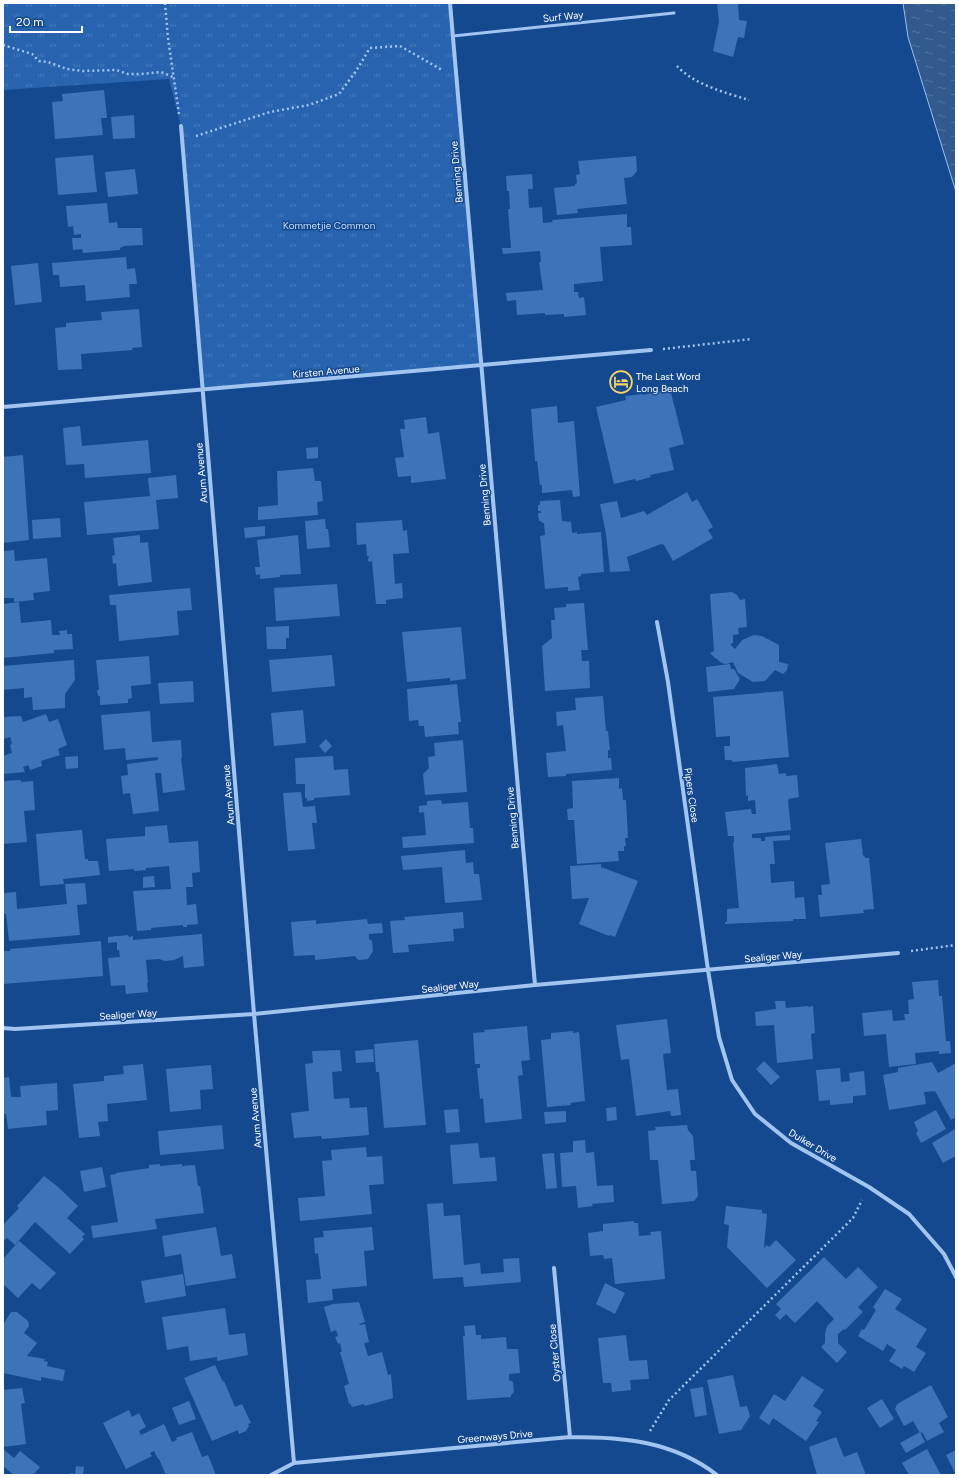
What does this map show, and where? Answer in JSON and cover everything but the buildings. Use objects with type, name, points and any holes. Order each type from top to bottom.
[{"type":"street","name":"Benning Drive","points":[[450,3],[535,985]]},
{"type":"street","name":"Arum Avenue","points":[[181,126],[254,1014],[294,1463]]},
{"type":"street","name":"Kirsten Avenue","points":[[3,407],[651,350]]},
{"type":"street","name":"Pipers Close","points":[[657,622],[668,682],[708,970]]},
{"type":"street","name":"Sealiger Way","points":[[3,1028],[15,1029],[254,1014],[535,985],[898,953]]},
{"type":"street","name":"Duiker Drive","points":[[708,970],[719,1037],[732,1080],[755,1114],[791,1143],[869,1187],[909,1214],[944,1254],[956,1277]]},
{"type":"street","name":"Oyster Close","points":[[554,1268],[570,1436]]},
{"type":"street","name":"Greenways Drive","points":[[271,1475],[294,1463],[570,1436],[644,1441],[673,1450],[717,1475]]},
{"type":"lane","name":"Surf Way","points":[[453,36],[674,13]]},
{"type":"path","points":[[165,3],[181,126]]},
{"type":"path","points":[[3,45],[32,54],[39,62],[48,62],[67,69],[82,71],[116,70],[128,74],[161,72],[174,77]]},
{"type":"path","points":[[182,138],[202,134],[270,112],[309,105],[339,94],[356,71],[370,48],[400,46],[443,70],[456,69]]},
{"type":"path","points":[[677,66],[684,75],[723,92],[749,100]]},
{"type":"path","points":[[651,350],[752,339]]},
{"type":"path","points":[[898,953],[956,944]]},
{"type":"path","points":[[644,1441],[669,1400],[853,1218],[869,1187]]},
{"type":"green space","name":"Kommetjie Common","points":[[3,3],[450,3],[481,365],[202,389],[181,126],[169,79],[3,90]]},
{"type":"water","points":[[903,3],[956,3],[956,192],[908,37]]},
{"type":"place","name":"The Last Word Long Beach","points":[[621,382]]}]
